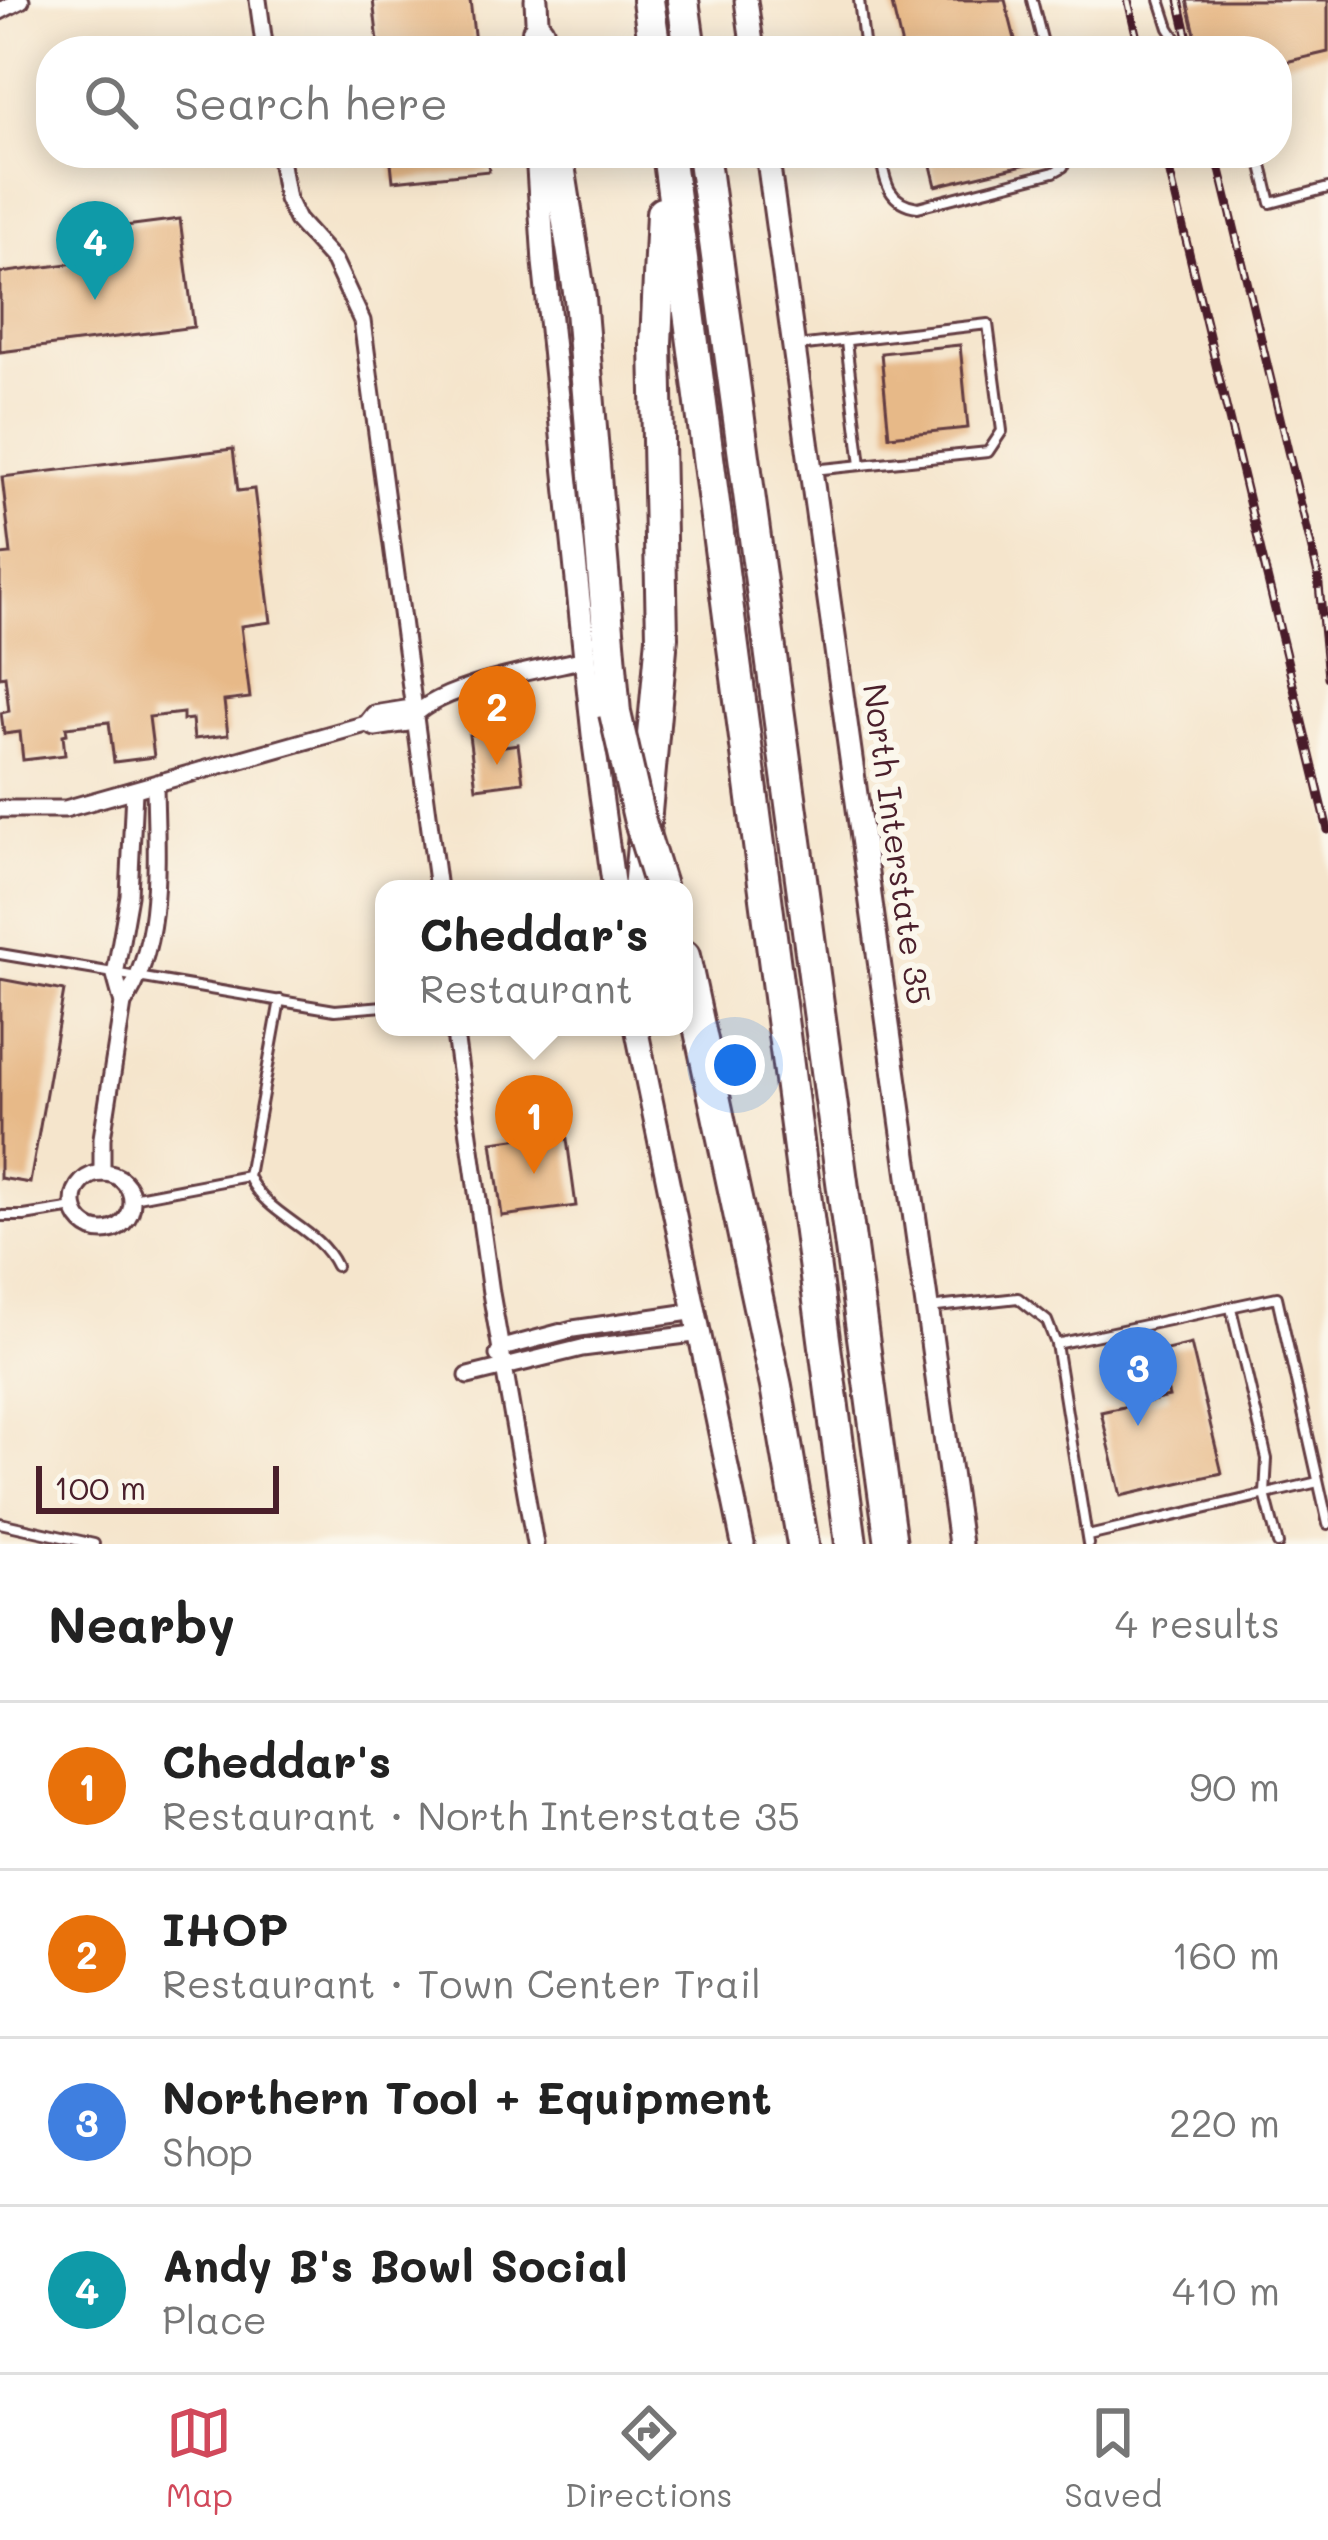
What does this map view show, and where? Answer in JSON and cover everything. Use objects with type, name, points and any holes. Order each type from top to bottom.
[{"type":"highway","points":[[648,0],[653,36]]},
{"type":"highway","points":[[683,0],[688,36]]},
{"type":"highway","points":[[559,168],[580,298],[615,713],[659,880]]},
{"type":"highway","points":[[640,880],[662,637],[656,343],[665,168]]},
{"type":"highway","points":[[668,168],[851,1544]]},
{"type":"highway","points":[[705,168],[895,1544]]},
{"type":"highway","points":[[693,997],[776,1386],[803,1544]]},
{"type":"main road","points":[[536,0],[538,36]]},
{"type":"main road","points":[[746,0],[751,36]]},
{"type":"main road","points":[[538,168],[544,262],[613,880]]},
{"type":"main road","name":"North Interstate 35","points":[[768,168],[960,1544]]},
{"type":"main road","points":[[638,1036],[743,1544]]},
{"type":"street","points":[[0,11],[21,0]]},
{"type":"street","points":[[258,0],[263,36]]},
{"type":"street","points":[[282,168],[287,199],[297,220],[334,261],[362,321],[436,880]]},
{"type":"street","points":[[0,809],[64,809],[366,724],[375,728],[408,723],[414,714],[488,681],[586,659]]},
{"type":"street","points":[[123,1004],[141,978],[152,900],[155,785]]},
{"type":"street","points":[[102,1173],[102,1138],[123,1004],[116,975],[129,895],[134,791]]},
{"type":"street","points":[[455,1036],[502,1348],[497,1369],[535,1544]]},
{"type":"street","points":[[102,1173],[125,1183],[132,1198],[126,1230],[82,1232],[74,1208],[80,1184],[102,1173]]},
{"type":"street","points":[[502,1348],[574,1329],[700,1322]]},
{"type":"street","points":[[468,1376],[700,1322]]},
{"type":"lane","points":[[859,0],[863,36]]},
{"type":"lane","points":[[1032,0],[1041,36]]},
{"type":"lane","points":[[1160,0],[1174,36]]},
{"type":"lane","points":[[884,168],[890,194],[902,204],[918,207],[1062,168]]},
{"type":"lane","points":[[1262,168],[1271,202],[1328,188]]},
{"type":"lane","points":[[794,347],[988,324],[1002,431],[988,452],[812,470]]},
{"type":"lane","points":[[845,342],[861,465]]},
{"type":"lane","points":[[0,954],[335,1010],[375,1007]]},
{"type":"lane","points":[[280,1000],[248,1176],[275,1212],[326,1245],[336,1266]]},
{"type":"lane","points":[[132,1198],[248,1176]]},
{"type":"lane","points":[[0,1216],[74,1208]]},
{"type":"lane","points":[[1056,1343],[1276,1297],[1328,1524]]},
{"type":"lane","points":[[927,1308],[1018,1298],[1047,1321],[1056,1343],[1088,1540],[1318,1482]]},
{"type":"lane","points":[[1231,1308],[1267,1459],[1265,1494],[1278,1544]]},
{"type":"lane","points":[[0,1523],[94,1544]]},
{"type":"building","points":[[373,0],[470,0],[474,36],[377,36]]},
{"type":"building","points":[[891,0],[1005,0],[1014,36],[899,36]]},
{"type":"building","points":[[1187,0],[1328,0],[1328,52],[1292,60],[1292,36],[1195,36]]},
{"type":"building","points":[[392,168],[489,168],[489,171],[393,181]]},
{"type":"building","points":[[932,168],[1011,168],[936,186]]},
{"type":"building","points":[[180,219],[194,327],[0,352],[0,273],[106,259],[102,229]]},
{"type":"building","points":[[960,345],[968,428],[889,436],[881,353]]},
{"type":"building","points":[[233,449],[238,491],[254,489],[271,622],[241,626],[250,698],[224,701],[228,735],[194,739],[192,719],[183,720],[183,713],[149,717],[154,757],[114,762],[109,722],[66,727],[65,755],[23,760],[20,732],[4,734],[1,713],[9,711],[5,676],[0,677],[0,555],[11,554],[2,477]]},
{"type":"building","points":[[496,732],[498,747],[518,744],[523,782],[476,788],[469,735]]},
{"type":"building","points":[[0,979],[64,991],[30,1183],[0,1178]]},
{"type":"building","points":[[566,1132],[576,1206],[502,1216],[492,1142]]},
{"type":"building","points":[[1191,1344],[1222,1473],[1121,1496],[1101,1412],[1169,1397],[1158,1352]]},
{"type":"railway","points":[[1128,0],[1136,36]]},
{"type":"railway","points":[[1179,0],[1187,36]]},
{"type":"railway","points":[[1169,168],[1328,830]]},
{"type":"railway","points":[[1220,168],[1318,575],[1328,677]]},
{"type":"place","name":"Andy B's Bowl Social","points":[[95,300]]},
{"type":"place","name":"IHOP","points":[[497,765]]},
{"type":"place","name":"Cheddar's","points":[[534,1174]]},
{"type":"place","name":"Northern Tool + Equipment","points":[[1138,1426]]}]
